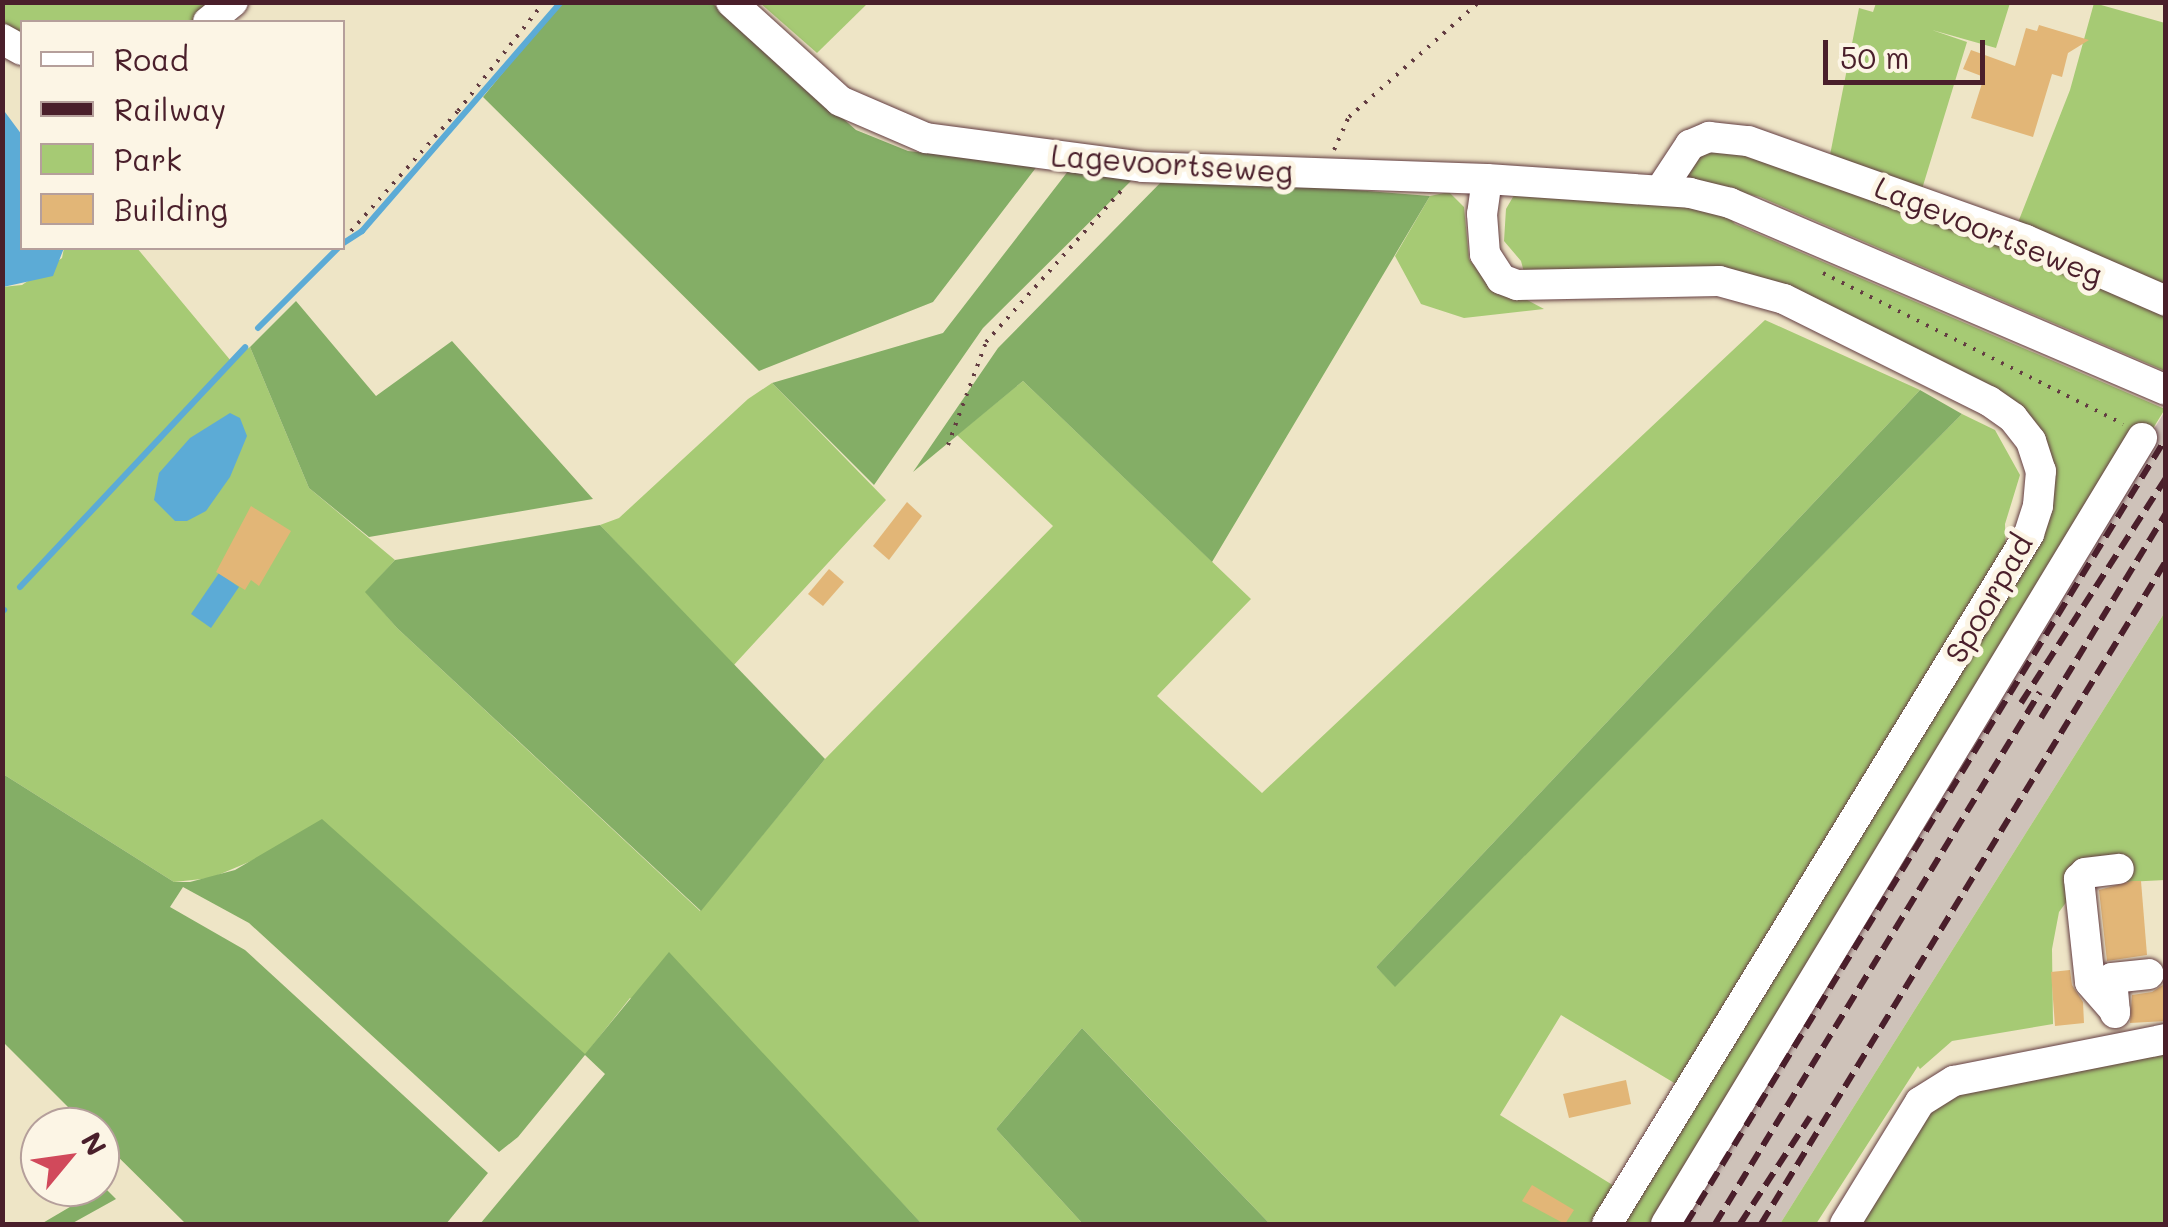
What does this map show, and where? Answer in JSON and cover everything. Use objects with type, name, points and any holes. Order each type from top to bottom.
[{"type":"street","points":[[210,20],[233,2]]},
{"type":"street","name":"Lagevoortseweg","points":[[730,2],[840,101],[886,125],[926,138],[1143,167],[1661,189],[1730,202],[2166,390]]},
{"type":"street","name":"Lagevoortseweg","points":[[1661,189],[1690,145],[1709,138],[1748,141],[2026,240],[2166,301]]},
{"type":"street","name":"Spoorpad","points":[[1487,179],[1482,214],[1485,254],[1501,279],[1517,285],[1718,281],[1756,289],[1784,299],[1990,401],[2013,418],[2030,441],[2041,471],[2038,506],[2014,558],[1607,1224]]},
{"type":"street","points":[[1666,1224],[2056,585],[2136,433]]},
{"type":"street","points":[[2014,558],[2056,585]]},
{"type":"street","points":[[2115,1011],[2090,982],[2080,879],[2085,873],[2120,869]]},
{"type":"street","points":[[2117,1048],[2112,978],[2160,973]]},
{"type":"street","points":[[1844,1224],[1920,1102],[1954,1081],[2166,1039]]},
{"type":"path","points":[[351,231],[458,110],[544,2]]},
{"type":"path","points":[[1335,175],[1334,145],[1350,117],[1479,2]]},
{"type":"path","points":[[948,445],[986,342],[1143,167]]},
{"type":"path","points":[[1815,269],[2136,433]]},
{"type":"shaded area","points":[[2165,411],[2165,612],[1780,1224],[1670,1224]]},
{"type":"green space","points":[[3,3],[229,3],[207,20],[20,20],[20,41],[3,34]]},
{"type":"green space","points":[[560,3],[712,3],[856,130],[908,151],[1038,165],[933,302],[759,371],[483,97]]},
{"type":"green space","points":[[760,3],[868,3],[817,53]]},
{"type":"green space","points":[[1876,3],[2010,3],[1996,48],[1932,30],[1967,42],[1922,189],[1830,155],[1859,8],[1873,12]]},
{"type":"green space","points":[[2094,3],[2165,23],[2165,294],[2017,225],[2070,90]]},
{"type":"green space","points":[[1738,147],[2165,307],[2165,371],[1760,197],[1686,179],[1683,172],[1690,154]]},
{"type":"green space","points":[[1072,166],[1137,175],[983,328],[874,485],[772,383],[943,333]]},
{"type":"green space","points":[[1168,175],[1430,196],[1212,562],[1023,381],[913,472],[998,348]]},
{"type":"green space","points":[[1517,190],[1579,192],[1725,213],[1735,224],[2165,409],[1661,1224],[1617,1224],[2036,538],[2040,439],[1788,292],[1525,276],[1521,261],[1504,241],[1506,209]]},
{"type":"green space","points":[[1449,192],[1464,207],[1469,259],[1482,276],[1544,309],[1464,318],[1421,304],[1395,256],[1430,196]]},
{"type":"green space","points":[[64,250],[139,250],[231,361],[250,347],[309,488],[395,560],[366,592],[397,628],[700,911],[825,759],[1053,526],[957,435],[1023,381],[1251,599],[1157,696],[1262,793],[1765,320],[1920,390],[1376,967],[1395,986],[1962,414],[1995,430],[2020,475],[2005,524],[2006,554],[1681,1087],[1561,1015],[1500,1115],[1619,1189],[1597,1224],[1270,1224],[1082,1028],[996,1129],[1083,1224],[922,1224],[833,1130],[630,998],[585,1055],[425,912],[256,859],[211,878],[174,882],[3,774],[2,287],[22,285],[62,258]]},
{"type":"green space","points":[[296,301],[376,396],[452,341],[593,499],[369,537],[309,488],[250,347]]},
{"type":"green space","points":[[772,383],[886,500],[733,666],[600,525],[619,518],[748,399]]},
{"type":"green space","points":[[1920,390],[1962,414],[1395,987],[1376,967]]},
{"type":"green space","points":[[600,525],[825,759],[701,911],[397,628],[365,592],[395,560]]},
{"type":"green space","points":[[2165,612],[2165,880],[2088,884],[2073,893],[2059,912],[2052,949],[2053,1024],[1952,1041],[1920,1069],[1918,1066],[1816,1224],[1780,1224]]},
{"type":"green space","points":[[3,774],[174,882],[190,882],[235,870],[322,819],[585,1054],[669,952],[922,1224],[480,1224],[605,1074],[585,1055],[518,1137],[499,1152],[249,923],[183,887],[170,907],[245,950],[488,1173],[446,1224],[186,1224],[120,1159],[120,1107],[68,1107],[3,1042]]},
{"type":"green space","points":[[1082,1028],[1270,1224],[1083,1224],[996,1129]]},
{"type":"green space","points":[[2165,1052],[2165,1224],[1861,1224],[1939,1097]]},
{"type":"green space","points":[[70,1207],[102,1207],[71,1224],[41,1224]]},
{"type":"water","points":[[2,108],[20,132],[20,250],[63,250],[53,276],[3,287]]},
{"type":"water","points":[[230,413],[240,418],[247,436],[230,477],[206,511],[187,521],[175,521],[154,500],[159,473],[190,438]]},
{"type":"water","points":[[219,573],[239,587],[211,628],[191,614]]},
{"type":"building","points":[[2039,25],[2089,40],[2068,53],[2062,77],[2052,74],[2033,137],[1971,118],[1984,77],[1963,69],[1971,50],[2015,66],[2026,28],[2037,31]]},
{"type":"building","points":[[907,502],[922,516],[889,560],[873,546]]},
{"type":"building","points":[[251,506],[291,531],[259,586],[251,580],[245,590],[216,572]]},
{"type":"building","points":[[829,569],[844,582],[823,606],[808,594]]},
{"type":"building","points":[[2141,881],[2147,955],[2107,961],[2099,890]]},
{"type":"building","points":[[2070,970],[2072,985],[2083,1002],[2084,1023],[2055,1026],[2051,972]]},
{"type":"building","points":[[2166,983],[2166,1021],[2130,1023],[2132,995],[2152,992]]},
{"type":"building","points":[[1626,1080],[1631,1104],[1569,1118],[1563,1094]]},
{"type":"building","points":[[1532,1185],[1574,1210],[1565,1224],[1522,1201]]},
{"type":"waterway","points":[[345,242],[362,231],[561,2]]},
{"type":"waterway","points":[[258,328],[336,250]]},
{"type":"waterway","points":[[20,587],[245,347]]},
{"type":"railway","points":[[1686,1224],[2166,438]]},
{"type":"railway","points":[[2021,703],[2166,478]]},
{"type":"railway","points":[[2041,718],[2166,513]]},
{"type":"railway","points":[[1761,1224],[2166,561]]},
{"type":"railway","points":[[1715,1224],[2040,692]]},
{"type":"railway","points":[[1740,1224],[1810,1117]]}]
